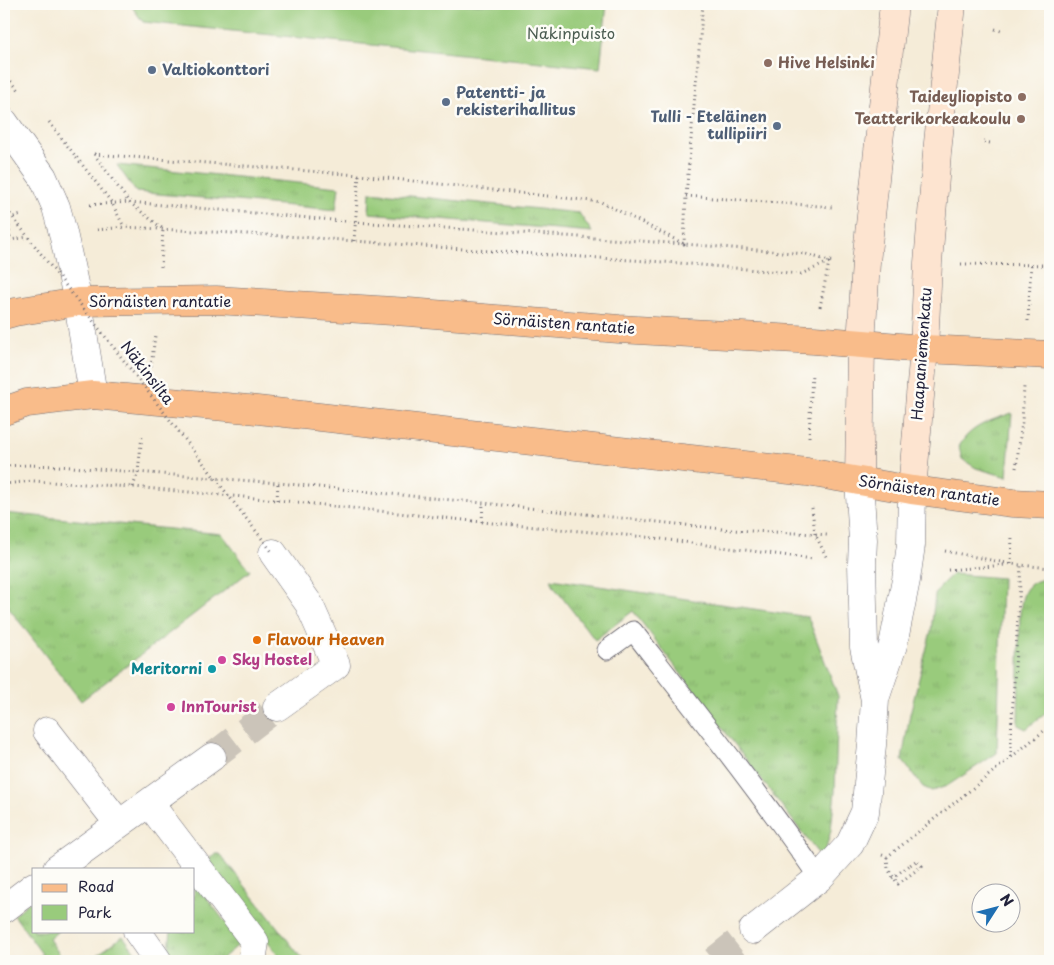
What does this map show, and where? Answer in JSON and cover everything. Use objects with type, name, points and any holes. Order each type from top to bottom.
[{"type":"main road","name":"Haapaniemenkatu","points":[[859,481],[861,344],[868,231],[894,4]]},
{"type":"main road","name":"Haapaniemenkatu","points":[[912,490],[924,349],[928,263],[936,163],[952,4]]},
{"type":"main road","name":"Sörnäisten rantatie","points":[[4,315],[78,302],[216,300],[400,311],[619,329],[1038,355]]},
{"type":"main road","name":"Sörnäisten rantatie","points":[[4,411],[27,403],[148,391],[287,413],[808,472],[912,490],[1014,503],[1050,504]]},
{"type":"street","points":[[4,122],[43,177],[56,207],[78,302],[93,395]]},
{"type":"street","name":"Haapaniemenkatu","points":[[859,481],[863,540],[864,647],[875,700]]},
{"type":"street","name":"Haapaniemenkatu","points":[[754,930],[819,878],[850,844],[865,812],[875,700],[893,645],[906,580],[911,545],[912,490]]},
{"type":"street","points":[[272,553],[309,604],[336,664],[277,707]]},
{"type":"street","points":[[47,731],[118,824]]},
{"type":"street","points":[[60,868],[86,860],[118,824],[212,757]]},
{"type":"street","points":[[149,802],[255,942],[252,961]]},
{"type":"street","points":[[4,909],[32,888]]},
{"type":"street","points":[[138,932],[158,961]]},
{"type":"lane","points":[[607,650],[633,631],[720,744],[819,878]]},
{"type":"path","points":[[684,244],[686,196],[703,4]]},
{"type":"path","points":[[995,29],[1001,30]]},
{"type":"path","points":[[984,142],[990,143]]},
{"type":"path","points":[[163,229],[129,202],[94,154],[359,175],[601,202],[684,244]]},
{"type":"path","points":[[354,241],[359,175]]},
{"type":"path","points":[[686,196],[833,207]]},
{"type":"path","points":[[6,219],[56,207],[129,202],[355,222],[806,254],[829,262],[800,274],[679,263],[124,227]]},
{"type":"path","points":[[4,206],[10,239],[4,241]]},
{"type":"path","name":"Näkinsilta","points":[[4,206],[272,553]]},
{"type":"path","points":[[150,373],[159,301],[163,229]]},
{"type":"path","points":[[971,264],[1050,265]]},
{"type":"path","points":[[1011,564],[1015,478],[1022,422],[1038,355],[1031,264]]},
{"type":"path","points":[[133,487],[138,472],[148,391]]},
{"type":"path","points":[[4,466],[35,465],[278,483],[732,530],[815,534]]},
{"type":"path","points":[[4,484],[33,481],[133,487],[277,500],[646,537],[813,559]]},
{"type":"path","points":[[277,500],[278,483]]},
{"type":"path","points":[[482,522],[483,503]]},
{"type":"path","points":[[941,550],[1011,564],[1050,568]]},
{"type":"path","points":[[948,570],[1011,564]]},
{"type":"path","points":[[1011,757],[1021,565]]},
{"type":"path","points":[[887,857],[1050,726]]},
{"type":"path","points":[[850,844],[887,857]]},
{"type":"path","points":[[887,857],[888,869],[898,884],[922,866],[917,860],[910,864],[892,878]]},
{"type":"green space","name":"Näkinpuisto","points":[[130,4],[607,4],[600,68],[143,22]]},
{"type":"green space","points":[[117,165],[339,187],[336,210],[136,192]]},
{"type":"green space","points":[[370,192],[579,213],[592,232],[369,213]]},
{"type":"green space","points":[[1012,413],[1007,477],[976,468],[962,459],[959,447],[969,434],[982,425]]},
{"type":"green space","points":[[4,513],[222,534],[250,571],[81,701],[4,602]]},
{"type":"green space","points":[[953,574],[1002,578],[997,753],[947,786],[932,791],[923,787],[902,760],[910,714],[931,631],[935,595],[942,584]]},
{"type":"green space","points":[[551,579],[808,617],[838,696],[835,792],[831,830],[823,860],[633,611],[595,640],[554,587]]},
{"type":"green space","points":[[1050,579],[1050,710],[1026,729],[1018,725],[1020,614],[1025,591],[1032,583]]},
{"type":"green space","points":[[219,854],[223,858],[304,961],[283,961],[210,866],[210,857]]},
{"type":"green space","points":[[195,882],[241,943],[219,961],[173,961],[168,955],[171,932],[195,932]]},
{"type":"green space","points":[[32,900],[32,932],[57,932],[49,939],[64,961],[34,961],[42,954],[14,915]]},
{"type":"green space","points":[[123,936],[142,961],[89,961]]},
{"type":"tunnel","points":[[212,757],[277,707]]},
{"type":"tunnel","points":[[714,961],[753,930]]},
{"type":"place","name":"Hive Helsinki","points":[[768,63]]},
{"type":"place","name":"Valtiokonttori","points":[[152,70]]},
{"type":"place","name":"Taideyliopisto","points":[[1022,97]]},
{"type":"place","name":"Patentti- ja rekisterihallitus","points":[[446,102]]},
{"type":"place","name":"Teatterikorkeakoulu","points":[[1021,119]]},
{"type":"place","name":"Tulli - Eteläinen tullipiiri","points":[[777,126]]},
{"type":"place","name":"Flavour Heaven","points":[[257,640]]},
{"type":"place","name":"Sky Hostel","points":[[222,660]]},
{"type":"place","name":"Meritorni","points":[[212,669]]},
{"type":"place","name":"InnTourist","points":[[171,707]]}]
